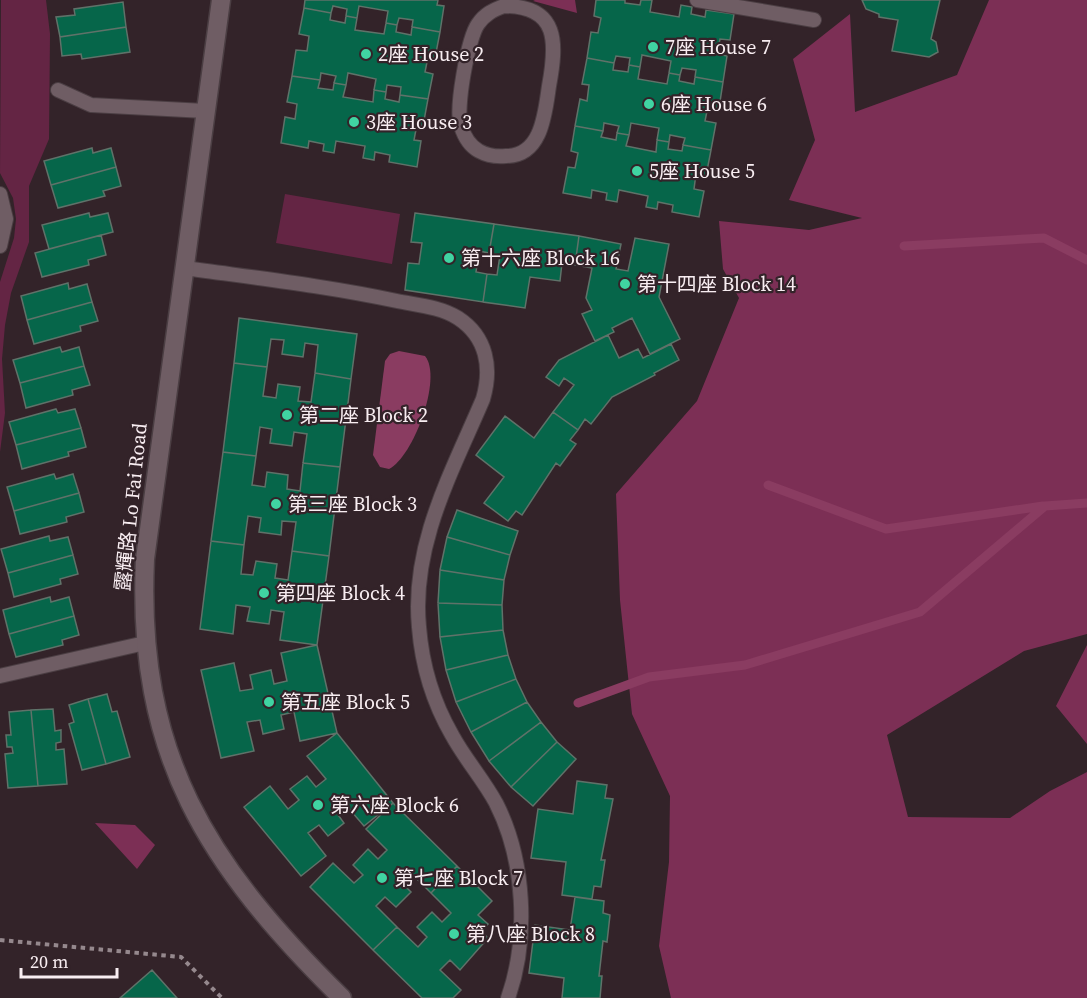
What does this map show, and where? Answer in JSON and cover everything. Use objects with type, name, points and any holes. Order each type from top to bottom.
[{"type":"street","name":"露輝路 Lo Fai Road","points":[[220,0],[145,559],[145,643],[152,690],[163,736],[179,781],[199,823],[223,864],[252,902],[342,998]]},
{"type":"lane","points":[[697,0],[814,20]]},
{"type":"lane","points":[[521,3],[548,23],[554,38],[555,55],[545,111],[537,138],[526,150],[511,156],[494,157],[472,145],[466,139],[460,124],[465,74],[471,40],[477,25],[496,9],[521,3]]},
{"type":"lane","points":[[58,90],[91,105],[205,111]]},
{"type":"lane","points":[[0,194],[6,219],[0,246]]},
{"type":"lane","points":[[184,268],[347,290],[440,310],[457,317],[472,329],[482,345],[488,362],[488,381],[483,399],[434,513],[425,541],[420,569],[418,626],[429,682],[439,710],[497,805],[514,856],[520,910],[513,984],[508,998]]},
{"type":"lane","points":[[0,676],[145,643]]},
{"type":"path","points":[[0,940],[181,957],[222,998]]},
{"type":"shaded area","points":[[1,0],[46,0],[50,34],[49,139],[29,186],[29,242],[11,293],[5,325],[2,359],[5,413],[0,452],[0,282],[14,238],[16,219],[13,198],[0,173]]},
{"type":"shaded area","points":[[575,0],[577,13],[533,1]]},
{"type":"shaded area","points":[[989,0],[1087,0],[1087,634],[1024,651],[887,735],[908,817],[1010,818],[1050,791],[1087,772],[1087,998],[671,998],[659,946],[669,862],[670,796],[632,714],[620,600],[616,494],[697,401],[739,298],[723,269],[719,221],[809,230],[862,218],[789,200],[815,140],[793,59],[850,14],[855,112],[957,75]]},
{"type":"shaded area","points":[[285,194],[400,214],[392,264],[276,243]]},
{"type":"shaded area","points":[[399,351],[425,356],[430,367],[430,381],[428,398],[416,434],[398,462],[389,469],[380,467],[373,455],[385,361],[390,354]]},
{"type":"shaded area","points":[[1087,645],[1087,744],[1056,706]]},
{"type":"shaded area","points":[[95,823],[135,825],[155,845],[137,869]]},
{"type":"building","points":[[305,0],[438,0],[437,5],[444,6],[440,32],[412,27],[413,20],[399,18],[397,25],[386,23],[388,11],[359,6],[357,18],[346,16],[347,9],[333,6],[331,13],[304,8]]},
{"type":"building","name":"7座 House 7","points":[[596,0],[625,0],[625,3],[640,5],[641,0],[652,0],[650,12],[679,17],[681,5],[692,7],[691,14],[705,17],[706,10],[734,14],[730,40],[720,39],[717,54],[727,56],[723,82],[695,77],[696,70],[682,68],[680,75],[669,73],[671,61],[642,55],[640,67],[629,65],[630,58],[616,56],[614,63],[587,58],[591,32],[598,33],[601,18],[594,16]]},
{"type":"building","points":[[862,0],[940,0],[931,39],[936,42],[938,52],[929,57],[892,51],[898,20],[879,17],[879,14],[866,9]]},
{"type":"building","points":[[123,2],[126,27],[60,37],[56,17],[75,15],[74,9]]},
{"type":"building","name":"2座 House 2","points":[[304,8],[331,13],[330,20],[345,23],[346,16],[357,18],[355,30],[384,34],[386,23],[397,25],[396,32],[411,35],[412,27],[440,32],[435,58],[428,57],[425,72],[433,74],[428,99],[400,95],[401,87],[387,85],[386,92],[374,90],[376,79],[348,73],[346,85],[334,83],[336,76],[321,73],[320,80],[292,76],[296,50],[307,51],[309,36],[299,34]]},
{"type":"building","points":[[126,27],[130,52],[82,59],[81,54],[62,56],[60,37]]},
{"type":"building","name":"6座 House 6","points":[[587,58],[614,63],[613,70],[628,72],[629,65],[640,67],[638,79],[667,84],[669,73],[680,75],[679,81],[694,84],[695,77],[723,82],[719,108],[708,106],[705,121],[716,123],[711,150],[683,145],[685,138],[670,135],[669,142],[657,140],[659,128],[631,123],[629,135],[617,133],[619,126],[604,123],[603,131],[575,126],[580,99],[587,101],[589,85],[582,84]]},
{"type":"building","name":"3座 House 3","points":[[292,76],[320,80],[318,88],[333,90],[334,83],[346,85],[343,97],[373,102],[374,90],[386,92],[385,99],[399,102],[400,95],[428,99],[423,126],[417,124],[414,140],[421,141],[417,167],[389,162],[390,155],[375,152],[374,160],[363,158],[365,146],[336,141],[334,153],[323,151],[324,144],[309,141],[308,148],[281,143],[285,117],[295,119],[297,104],[287,102]]},
{"type":"building","name":"5座 House 5","points":[[575,126],[603,131],[601,137],[616,140],[617,133],[629,135],[626,146],[656,152],[657,140],[669,142],[668,149],[682,151],[683,145],[711,150],[706,176],[696,174],[694,189],[704,191],[699,217],[672,212],[673,205],[658,202],[657,209],[646,207],[648,196],[619,190],[617,202],[606,200],[607,193],[592,190],[591,198],[563,193],[568,167],[575,168],[578,153],[571,151]]},
{"type":"building","points":[[92,148],[93,153],[111,148],[116,167],[51,185],[44,161]]},
{"type":"building","points":[[116,167],[121,186],[103,191],[105,196],[58,208],[51,185]]},
{"type":"building","points":[[89,213],[90,217],[108,213],[113,232],[49,249],[42,225]]},
{"type":"building","name":"第十六座 Block 16","points":[[415,213],[494,224],[489,253],[479,251],[476,272],[487,274],[483,302],[405,290],[408,263],[419,264],[422,243],[411,242]]},
{"type":"building","points":[[494,224],[579,236],[575,265],[562,263],[560,281],[530,277],[525,308],[483,302],[487,274],[497,275],[500,255],[489,253]]},
{"type":"building","points":[[101,235],[106,255],[88,260],[89,265],[42,277],[35,253]]},
{"type":"building","name":"第十四座 Block 14","points":[[579,236],[621,244],[616,269],[628,271],[635,238],[669,244],[659,297],[680,339],[650,354],[632,318],[612,328],[614,332],[595,341],[582,314],[592,310],[586,298],[592,268],[575,265]]},
{"type":"building","points":[[68,283],[69,289],[87,284],[92,302],[27,320],[21,296]]},
{"type":"building","points":[[92,302],[98,321],[80,326],[81,331],[34,344],[27,320]]},
{"type":"building","points":[[239,318],[357,334],[351,379],[315,373],[318,345],[305,343],[303,357],[282,354],[284,340],[271,339],[267,367],[234,363]]},
{"type":"building","points":[[608,335],[619,358],[638,349],[643,358],[671,344],[679,360],[612,397],[591,424],[585,419],[578,430],[553,412],[574,385],[564,378],[559,386],[546,377],[559,360]]},
{"type":"building","points":[[60,347],[62,352],[79,347],[84,366],[20,383],[13,360]]},
{"type":"building","name":"第二座 Block 2","points":[[234,363],[267,367],[263,396],[276,398],[278,384],[300,387],[298,401],[311,402],[315,373],[351,379],[340,467],[303,463],[307,434],[294,432],[292,446],[270,443],[272,429],[260,427],[256,456],[223,452]]},
{"type":"building","points":[[84,366],[90,385],[72,390],[73,395],[26,408],[20,383]]},
{"type":"building","points":[[56,409],[58,413],[75,409],[81,428],[16,445],[9,422]]},
{"type":"building","points":[[553,412],[578,430],[570,440],[576,444],[560,466],[556,463],[522,515],[516,511],[508,521],[484,503],[504,477],[476,455],[505,416],[534,438]]},
{"type":"building","points":[[81,428],[86,447],[68,452],[69,456],[22,469],[16,445]]},
{"type":"building","name":"第三座 Block 3","points":[[223,452],[256,456],[252,485],[265,487],[267,472],[288,475],[287,489],[300,491],[303,463],[340,467],[329,556],[292,551],[296,522],[282,521],[281,535],[259,532],[261,518],[248,516],[244,545],[211,541]]},
{"type":"building","points":[[54,474],[56,479],[73,474],[79,493],[14,511],[7,487]]},
{"type":"building","points":[[79,493],[84,512],[66,517],[67,522],[20,534],[14,511]]},
{"type":"building","points":[[457,510],[518,531],[510,555],[447,537]]},
{"type":"building","points":[[49,536],[50,541],[68,537],[73,555],[8,573],[1,549]]},
{"type":"building","points":[[447,537],[510,555],[504,580],[440,570]]},
{"type":"building","name":"第四座 Block 4","points":[[211,541],[244,545],[241,574],[253,575],[256,561],[277,564],[275,578],[288,580],[292,551],[329,556],[317,645],[280,640],[284,612],[271,610],[269,624],[247,621],[250,607],[236,605],[233,634],[200,629]]},
{"type":"building","points":[[73,555],[78,574],[60,579],[61,584],[14,597],[8,573]]},
{"type":"building","points":[[440,570],[504,580],[502,605],[438,603]]},
{"type":"building","points":[[50,597],[51,602],[69,597],[74,616],[9,634],[3,610]]},
{"type":"building","points":[[438,603],[502,605],[503,630],[440,637]]},
{"type":"building","points":[[74,616],[79,635],[62,640],[63,645],[16,657],[9,634]]},
{"type":"building","points":[[503,630],[508,655],[446,670],[440,637]]},
{"type":"building","name":"第五座 Block 5","points":[[317,645],[337,733],[300,741],[294,712],[281,715],[284,729],[263,734],[260,720],[247,722],[254,751],[221,758],[201,670],[234,663],[240,691],[253,689],[250,675],[271,670],[274,684],[287,681],[281,653]]},
{"type":"building","points":[[508,655],[516,679],[456,702],[446,670]]},
{"type":"building","points":[[516,679],[527,702],[471,732],[456,702]]},
{"type":"building","points":[[107,694],[112,712],[117,711],[130,757],[106,764],[88,699]]},
{"type":"building","points":[[88,699],[106,764],[82,770],[69,724],[74,722],[69,705]]},
{"type":"building","points":[[527,702],[541,722],[489,761],[471,732]]},
{"type":"building","points":[[53,709],[55,731],[61,730],[61,742],[56,743],[56,750],[64,749],[67,784],[38,786],[31,710]]},
{"type":"building","points":[[31,710],[38,786],[8,788],[5,754],[13,753],[12,747],[7,747],[6,735],[11,735],[9,712]]},
{"type":"building","points":[[541,722],[557,742],[511,787],[489,761]]},
{"type":"building","name":"第六座 Block 6","points":[[337,733],[393,803],[364,826],[345,804],[336,812],[344,823],[328,836],[319,825],[308,833],[326,856],[301,876],[244,807],[270,786],[288,809],[299,800],[290,789],[307,776],[316,787],[326,779],[307,756]]},
{"type":"building","points":[[557,742],[576,759],[533,806],[511,787]]},
{"type":"building","points":[[577,781],[607,785],[605,798],[613,799],[601,860],[605,860],[601,887],[594,886],[592,899],[562,895],[566,862],[531,858],[538,809],[573,814]]},
{"type":"building","name":"第七座 Block 7","points":[[393,803],[457,866],[431,893],[410,872],[401,882],[411,892],[396,907],[385,897],[376,906],[397,927],[373,950],[310,887],[333,863],[354,883],[363,875],[353,865],[368,849],[378,859],[387,850],[366,829]]},
{"type":"building","name":"第八座 Block 8","points":[[457,866],[492,901],[478,915],[488,924],[481,931],[488,938],[460,970],[450,960],[440,970],[461,990],[453,998],[422,998],[373,950],[397,927],[418,947],[427,937],[417,927],[432,912],[442,922],[451,913],[431,893]]},
{"type":"building","points":[[575,897],[604,901],[603,913],[610,915],[607,942],[603,941],[599,976],[602,976],[600,998],[562,998],[564,978],[529,973],[535,925],[570,930]]},
{"type":"building","points":[[152,970],[177,998],[120,998]]},
{"type":"waterway","points":[[904,246],[1044,238],[1087,260]]},
{"type":"waterway","points":[[768,485],[886,529],[1043,506]]},
{"type":"waterway","points":[[578,703],[649,677],[745,665],[920,612],[1045,506],[1087,503]]},
{"type":"place","name":"7座 House 7","points":[[653,47]]},
{"type":"place","name":"2座 House 2","points":[[366,54]]},
{"type":"place","name":"6座 House 6","points":[[649,104]]},
{"type":"place","name":"3座 House 3","points":[[354,122]]},
{"type":"place","name":"5座 House 5","points":[[637,171]]},
{"type":"place","name":"第十六座 Block 16","points":[[449,258]]},
{"type":"place","name":"第十四座 Block 14","points":[[625,284]]},
{"type":"place","name":"第二座 Block 2","points":[[287,415]]},
{"type":"place","name":"第三座 Block 3","points":[[276,504]]},
{"type":"place","name":"第四座 Block 4","points":[[264,593]]},
{"type":"place","name":"第五座 Block 5","points":[[269,702]]},
{"type":"place","name":"第六座 Block 6","points":[[318,805]]},
{"type":"place","name":"第七座 Block 7","points":[[382,878]]},
{"type":"place","name":"第八座 Block 8","points":[[454,934]]}]
